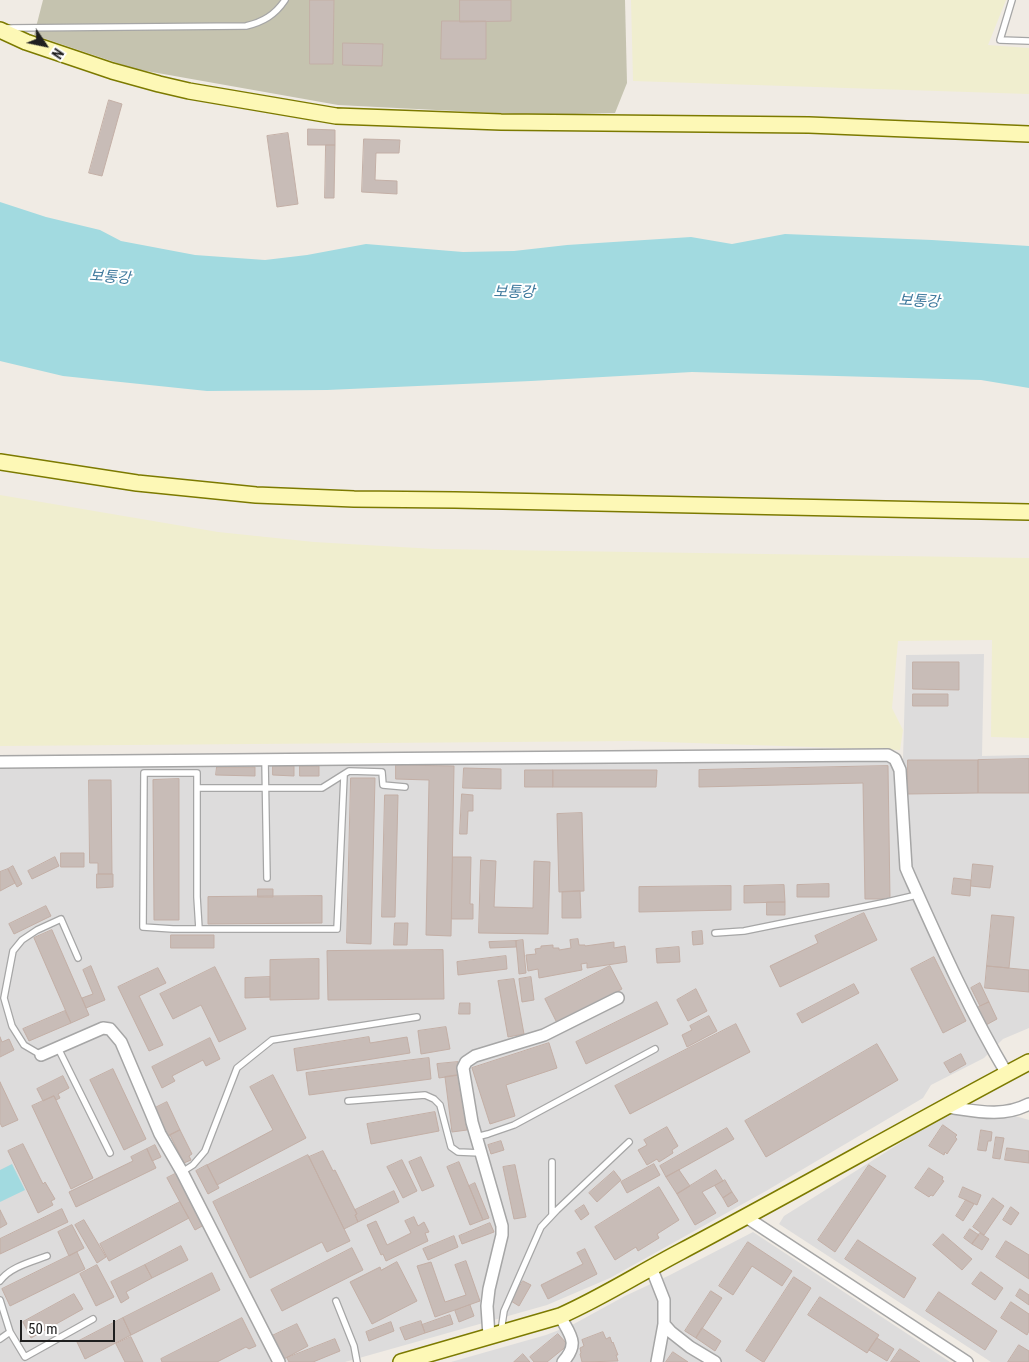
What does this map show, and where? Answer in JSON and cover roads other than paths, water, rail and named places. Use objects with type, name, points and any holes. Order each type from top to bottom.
[{"type":"street","points":[[0,29],[26,42],[112,71],[159,84],[189,91],[336,116],[500,122],[809,125],[1029,134]]},
{"type":"street","points":[[0,462],[137,483],[256,494],[354,500],[455,500],[1029,512]]},
{"type":"street","points":[[0,762],[680,755],[888,755],[895,759],[900,770],[906,868],[979,1023],[1007,1074]]},
{"type":"street","points":[[495,1335],[486,1306],[502,1235],[502,1226],[476,1137],[463,1068],[466,1062],[475,1056],[544,1035],[618,998]]},
{"type":"street","points":[[41,1055],[103,1028],[110,1029],[121,1042],[160,1134],[182,1172],[279,1362]]},
{"type":"street","points":[[401,1362],[560,1316],[584,1305],[1029,1062]]},
{"type":"street","points":[[947,1107],[998,1113],[1014,1111],[1029,1104]]},
{"type":"street","points":[[746,1217],[967,1362]]},
{"type":"street","points":[[651,1267],[664,1300],[664,1324],[657,1362]]},
{"type":"street","points":[[560,1316],[571,1337],[573,1346],[571,1353],[563,1362]]},
{"type":"street","points":[[664,1324],[690,1347],[716,1362]]},
{"type":"lane","points":[[1012,0],[1000,40],[1029,41]]},
{"type":"lane","points":[[0,29],[246,26],[260,23],[269,18],[284,1]]},
{"type":"lane","points":[[264,760],[266,789],[266,878]]},
{"type":"lane","points":[[197,788],[322,788],[344,776],[349,771],[382,772],[383,785],[405,787]]},
{"type":"lane","points":[[199,929],[197,897],[197,773],[144,772],[143,927],[199,929],[337,929],[344,776]]},
{"type":"lane","points":[[715,933],[744,931],[887,902],[917,894]]},
{"type":"lane","points":[[41,1055],[24,1045],[12,1026],[4,998],[13,951],[22,940],[36,930],[60,919],[78,958]]},
{"type":"lane","points":[[182,1172],[193,1165],[205,1152],[237,1068],[272,1040],[417,1017]]},
{"type":"lane","points":[[58,1048],[110,1153]]},
{"type":"lane","points":[[476,1137],[514,1125],[655,1049]]},
{"type":"lane","points":[[348,1101],[425,1095],[434,1099],[440,1105],[451,1147],[458,1152],[481,1153]]},
{"type":"lane","points":[[495,1335],[520,1272],[541,1227],[629,1142]]},
{"type":"lane","points":[[552,1162],[552,1215]]},
{"type":"lane","points":[[0,1281],[20,1266],[47,1256]]},
{"type":"lane","points":[[0,1300],[10,1332],[25,1357],[93,1318]]},
{"type":"lane","points":[[336,1301],[354,1346],[357,1362]]},
{"type":"lane","points":[[0,1338],[10,1332]]},
{"type":"water","name":"보통강","points":[[0,202],[46,217],[100,230],[121,241],[195,255],[265,260],[307,255],[366,244],[463,252],[514,251],[567,245],[691,237],[732,244],[785,234],[1029,246],[1029,388],[981,380],[692,372],[327,390],[207,391],[63,376],[0,361]]},
{"type":"water","points":[[12,1164],[25,1190],[0,1202],[0,1170]]}]
